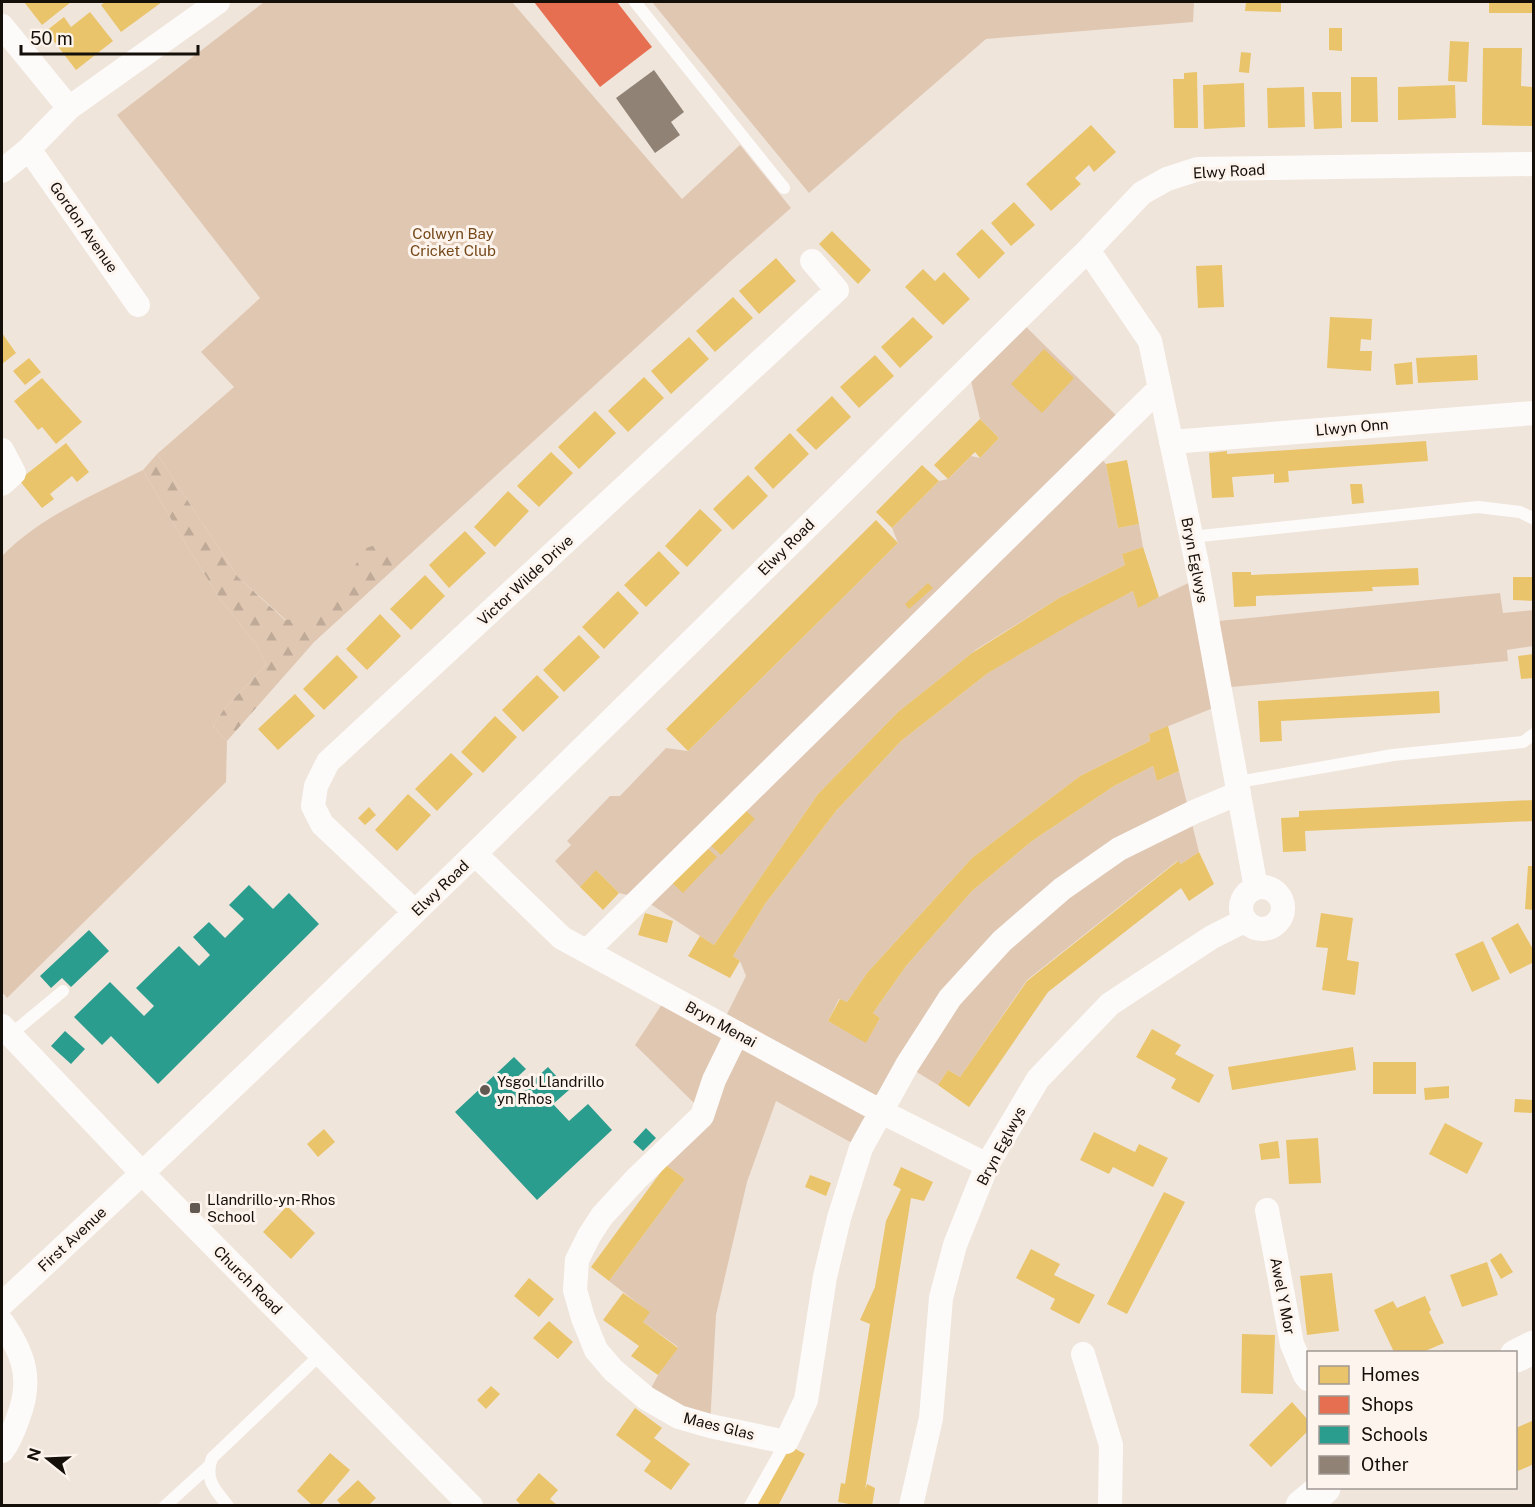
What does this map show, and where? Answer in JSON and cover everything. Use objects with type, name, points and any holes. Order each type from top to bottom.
[{"type":"main road","points":[[1517,1355],[1533,1347]]},
{"type":"main road","points":[[1302,1506],[1323,1489]]},
{"type":"street","points":[[2,171],[29,149],[69,108],[206,5]]},
{"type":"street","points":[[2,26],[69,108]]},
{"type":"street","name":"Gordon Avenue","points":[[29,149],[138,305]]},
{"type":"street","name":"Elwy Road","points":[[143,1174],[475,854],[1088,250],[1142,193],[1167,179],[1198,169],[1533,164]]},
{"type":"street","name":"Bryn Eglwys","points":[[1088,250],[1150,341],[1191,537],[1256,888]]},
{"type":"street","name":"Victor Wilde Drive","points":[[415,912],[322,824],[313,806],[316,786],[328,762],[837,290],[812,261]]},
{"type":"street","points":[[587,951],[1160,388]]},
{"type":"street","name":"Llwyn Onn","points":[[1171,442],[1533,413]]},
{"type":"street","points":[[2,450],[14,473],[2,484]]},
{"type":"street","points":[[786,1442],[806,1400],[825,1277],[839,1218],[861,1148],[907,1065],[950,998],[1002,941],[1062,889],[1119,849],[1239,788]]},
{"type":"street","name":"Bryn Menai","points":[[475,854],[562,938],[880,1111],[987,1165]]},
{"type":"street","points":[[1256,888],[1268,888],[1278,894],[1283,904],[1282,916],[1272,927],[1263,930],[1249,926],[1244,921],[1240,906],[1247,893],[1256,888]]},
{"type":"street","name":"Bryn Eglwys","points":[[911,1506],[931,1418],[941,1298],[955,1245],[987,1165],[1038,1079],[1110,1004],[1212,937],[1244,921]]},
{"type":"street","name":"Church Road","points":[[6,1031],[143,1174],[471,1506]]},
{"type":"street","name":"Maes Glas","points":[[737,1033],[714,1080],[702,1116],[637,1178],[602,1216],[589,1236],[577,1260],[575,1290],[596,1350],[614,1370],[646,1398],[679,1417],[786,1442]]},
{"type":"street","name":"First Avenue","points":[[2,1305],[143,1174]]},
{"type":"street","name":"Awel Y Mor","points":[[1267,1210],[1292,1344],[1307,1378]]},
{"type":"street","points":[[2,1322],[23,1360],[27,1382],[21,1411],[10,1441],[2,1451]]},
{"type":"street","points":[[1083,1353],[1111,1445],[1110,1505]]},
{"type":"lane","points":[[635,2],[784,188]]},
{"type":"lane","points":[[1191,537],[1478,507],[1520,512],[1533,519]]},
{"type":"lane","points":[[1239,788],[1393,754],[1523,742],[1533,734]]},
{"type":"lane","points":[[6,1031],[63,991]]},
{"type":"lane","points":[[228,1506],[209,1479],[209,1466],[212,1458],[321,1354]]},
{"type":"lane","points":[[750,1506],[786,1442]]},
{"type":"lane","points":[[165,1506],[209,1466]]},
{"type":"green space","name":"Colwyn Bay Cricket Club","points":[[264,2],[512,2],[682,199],[740,145],[791,208],[315,641],[286,620],[238,577],[157,454],[234,387],[201,352],[260,298],[117,115]]},
{"type":"green space","points":[[652,2],[1194,2],[1193,22],[986,39],[809,193]]},
{"type":"green space","points":[[1018,319],[1124,423],[1096,452],[1106,464],[1118,528],[1139,524],[1143,547],[1122,554],[1125,565],[1059,598],[977,649],[898,712],[818,794],[714,945],[641,898],[619,893],[597,871],[580,887],[555,861],[571,845],[567,841],[610,796],[620,796],[666,748],[688,751],[898,543],[892,528],[939,481],[948,479],[971,456],[980,458],[999,438],[980,419],[968,368]]},
{"type":"green space","points":[[157,454],[238,577],[285,620],[306,618],[345,585],[364,549],[380,543],[392,551],[397,566],[315,641],[227,741],[213,726],[224,709],[266,665],[257,645],[220,599],[143,470]]},
{"type":"green space","points":[[143,470],[220,599],[257,645],[266,665],[224,709],[213,726],[227,741],[226,782],[7,998],[2,992],[2,556],[17,542],[51,518]]},
{"type":"green space","points":[[1199,578],[1208,622],[1500,593],[1503,613],[1533,610],[1533,646],[1507,650],[1508,661],[1221,688],[1218,706],[1149,734],[1150,741],[1080,776],[972,858],[867,973],[847,1002],[839,999],[828,1021],[866,1042],[880,1018],[873,1013],[906,966],[972,891],[1032,841],[1114,786],[1153,766],[1157,781],[1179,771],[1199,852],[1181,864],[1177,861],[1027,980],[960,1077],[948,1070],[938,1085],[907,1066],[861,1148],[776,1101],[747,1182],[716,1315],[710,1426],[646,1398],[658,1375],[678,1347],[643,1322],[649,1312],[609,1281],[685,1179],[666,1165],[702,1116],[694,1103],[635,1045],[668,995],[722,1024],[746,976],[740,961],[733,956],[765,904],[836,811],[901,741],[988,673],[1084,616],[1133,591],[1138,607]]},
{"type":"building: Homes","points":[[24,2],[71,2],[42,25]]},
{"type":"building: Homes","points":[[105,2],[162,2],[121,32],[101,5]]},
{"type":"building: Homes","points":[[1246,2],[1281,2],[1281,12],[1245,11]]},
{"type":"building: Homes","points":[[1489,2],[1534,2],[1534,13],[1489,13]]},
{"type":"building: Homes","points":[[90,12],[113,41],[76,70],[46,31],[64,17],[71,27]]},
{"type":"building: Homes","points":[[1329,28],[1342,28],[1342,51],[1329,50]]},
{"type":"building: Homes","points":[[1450,41],[1469,42],[1467,82],[1448,81]]},
{"type":"building: Homes","points":[[1483,48],[1522,48],[1521,86],[1532,87],[1532,126],[1482,125]]},
{"type":"building: Homes","points":[[1241,52],[1251,53],[1249,73],[1239,72]]},
{"type":"building: Homes","points":[[1197,72],[1198,128],[1174,128],[1173,79],[1184,79],[1184,73]]},
{"type":"building: Homes","points":[[1351,77],[1377,77],[1378,122],[1351,122]]},
{"type":"building: Homes","points":[[1244,83],[1245,127],[1204,129],[1203,85]]},
{"type":"building: Homes","points":[[1455,85],[1456,118],[1398,120],[1398,87]]},
{"type":"building: Homes","points":[[1304,87],[1305,127],[1268,128],[1267,88]]},
{"type":"building: Homes","points":[[1312,92],[1341,92],[1342,128],[1314,129]]},
{"type":"building: Homes","points":[[1091,125],[1116,152],[1094,172],[1089,165],[1075,178],[1081,184],[1051,211],[1026,184]]},
{"type":"building: Homes","points":[[1014,202],[1035,225],[1011,246],[991,223]]},
{"type":"building: Homes","points":[[982,229],[1005,253],[979,279],[956,254]]},
{"type":"building: Homes","points":[[832,231],[871,270],[858,284],[819,244]]},
{"type":"building: Homes","points":[[776,258],[796,281],[759,314],[739,291]]},
{"type":"building: Homes","points":[[1222,265],[1224,307],[1198,308],[1196,266]]},
{"type":"building: Homes","points":[[923,269],[935,281],[944,272],[970,299],[943,325],[905,287]]},
{"type":"building: Homes","points":[[733,297],[753,318],[715,352],[696,331]]},
{"type":"building: Homes","points":[[913,317],[933,337],[900,368],[881,347]]},
{"type":"building: Homes","points":[[1330,317],[1372,319],[1371,340],[1361,339],[1360,351],[1372,351],[1371,371],[1327,368]]},
{"type":"building: Homes","points":[[2,333],[16,353],[2,364]]},
{"type":"building: Homes","points":[[689,337],[709,359],[671,394],[651,371]]},
{"type":"building: Homes","points":[[1044,349],[1074,378],[1042,413],[1011,384]]},
{"type":"building: Homes","points":[[875,355],[894,376],[859,408],[840,387]]},
{"type":"building: Homes","points":[[1477,355],[1478,380],[1418,383],[1416,358]]},
{"type":"building: Homes","points":[[29,358],[41,372],[25,385],[13,371]]},
{"type":"building: Homes","points":[[1412,362],[1413,384],[1396,385],[1394,364]]},
{"type":"building: Homes","points":[[644,377],[664,398],[628,432],[608,411]]},
{"type":"building: Homes","points":[[42,378],[82,422],[56,444],[42,427],[38,430],[14,401]]},
{"type":"building: Homes","points":[[832,396],[851,417],[816,450],[796,430]]},
{"type":"building: Homes","points":[[595,411],[616,433],[579,469],[558,447]]},
{"type":"building: Homes","points":[[980,419],[999,438],[980,458],[975,452],[948,479],[934,465]]},
{"type":"building: Homes","points":[[790,433],[809,454],[773,489],[754,468]]},
{"type":"building: Homes","points":[[1426,441],[1428,461],[1288,471],[1289,482],[1274,483],[1274,474],[1232,477],[1234,497],[1212,498],[1209,453],[1227,451],[1227,454]]},
{"type":"building: Homes","points":[[66,443],[89,472],[77,482],[72,476],[50,494],[54,499],[42,508],[19,480]]},
{"type":"building: Homes","points":[[551,452],[573,473],[539,507],[517,486]]},
{"type":"building: Homes","points":[[1127,460],[1139,524],[1118,528],[1106,464]]},
{"type":"building: Homes","points":[[922,465],[939,481],[892,528],[876,512]]},
{"type":"building: Homes","points":[[748,475],[768,496],[733,530],[713,509]]},
{"type":"building: Homes","points":[[1350,484],[1362,484],[1364,503],[1352,504]]},
{"type":"building: Homes","points":[[508,491],[529,511],[495,547],[474,527]]},
{"type":"building: Homes","points":[[700,509],[722,530],[687,567],[665,546]]},
{"type":"building: Homes","points":[[876,520],[898,543],[688,751],[666,729]]},
{"type":"building: Homes","points":[[465,531],[486,553],[449,588],[429,565]]},
{"type":"building: Homes","points":[[1143,547],[1159,597],[1138,608],[1133,591],[988,673],[901,741],[836,811],[765,904],[733,956],[740,961],[730,978],[688,956],[700,936],[714,945],[818,794],[898,712],[972,653],[1059,598],[1125,565],[1122,554]]},
{"type":"building: Homes","points":[[659,551],[680,573],[646,607],[624,585]]},
{"type":"building: Homes","points":[[1418,568],[1419,585],[1372,587],[1373,591],[1256,596],[1256,606],[1234,607],[1232,572],[1251,572],[1251,575]]},
{"type":"building: Homes","points":[[425,575],[445,596],[411,630],[390,609]]},
{"type":"building: Homes","points":[[1513,577],[1534,577],[1534,601],[1513,600]]},
{"type":"building: Homes","points":[[928,583],[933,588],[909,609],[905,604]]},
{"type":"building: Homes","points":[[618,591],[639,613],[604,649],[582,627]]},
{"type":"building: Homes","points":[[380,614],[401,636],[367,670],[346,649]]},
{"type":"building: Homes","points":[[579,635],[600,657],[564,692],[543,670]]},
{"type":"building: Homes","points":[[1534,654],[1534,678],[1521,679],[1518,656]]},
{"type":"building: Homes","points":[[337,655],[358,677],[324,710],[303,689]]},
{"type":"building: Homes","points":[[537,675],[559,697],[523,732],[502,710]]},
{"type":"building: Homes","points":[[1439,691],[1440,713],[1281,721],[1282,741],[1260,742],[1258,701]]},
{"type":"building: Homes","points":[[295,694],[315,716],[278,750],[258,729]]},
{"type":"building: Homes","points":[[495,716],[517,737],[483,773],[461,752]]},
{"type":"building: Homes","points":[[1168,726],[1179,771],[1157,781],[1153,766],[1114,786],[1032,841],[972,891],[906,966],[873,1013],[880,1018],[866,1043],[828,1021],[840,999],[847,1002],[867,973],[972,858],[1080,776],[1150,741],[1149,734]]},
{"type":"building: Homes","points":[[451,753],[473,774],[437,811],[415,789]]},
{"type":"building: Homes","points":[[408,794],[431,815],[397,851],[375,830]]},
{"type":"building: Homes","points":[[1534,800],[1534,821],[1305,831],[1306,851],[1283,852],[1281,818],[1299,817],[1299,811]]},
{"type":"building: Homes","points":[[741,806],[755,819],[721,855],[707,842]]},
{"type":"building: Homes","points":[[369,807],[376,815],[365,825],[358,818]]},
{"type":"building: Homes","points":[[703,844],[717,857],[683,893],[669,880]]},
{"type":"building: Homes","points":[[1199,852],[1214,884],[1189,901],[1181,888],[1048,992],[969,1107],[938,1085],[948,1070],[960,1077],[1027,981],[1178,861],[1181,864]]},
{"type":"building: Homes","points":[[1528,866],[1534,866],[1534,910],[1525,909]]},
{"type":"building: Homes","points":[[596,870],[619,893],[603,910],[580,887]]},
{"type":"building: Homes","points":[[645,913],[673,921],[667,943],[638,935]]},
{"type":"building: Homes","points":[[1321,913],[1353,918],[1347,960],[1359,962],[1355,995],[1322,990],[1328,948],[1316,947]]},
{"type":"building: Homes","points":[[1518,923],[1534,951],[1534,962],[1510,974],[1491,938]]},
{"type":"building: Homes","points":[[1483,941],[1500,979],[1472,992],[1455,954]]},
{"type":"building: Homes","points":[[1152,1029],[1181,1045],[1175,1054],[1214,1075],[1199,1103],[1171,1088],[1176,1079],[1136,1057]]},
{"type":"building: Homes","points":[[1353,1047],[1356,1070],[1232,1090],[1228,1067]]},
{"type":"building: Homes","points":[[1373,1062],[1416,1062],[1416,1094],[1373,1094]]},
{"type":"building: Homes","points":[[1449,1086],[1449,1098],[1425,1100],[1424,1088]]},
{"type":"building: Homes","points":[[1515,1099],[1533,1100],[1532,1113],[1514,1112]]},
{"type":"building: Homes","points":[[1445,1123],[1483,1143],[1467,1174],[1429,1154]]},
{"type":"building: Homes","points":[[324,1129],[335,1142],[318,1157],[307,1144]]},
{"type":"building: Homes","points":[[1094,1132],[1135,1152],[1139,1144],[1168,1158],[1153,1187],[1113,1167],[1109,1174],[1080,1160]]},
{"type":"building: Homes","points":[[1318,1138],[1321,1183],[1289,1184],[1286,1140]]},
{"type":"building: Homes","points":[[1278,1141],[1280,1158],[1261,1160],[1259,1144]]},
{"type":"building: Homes","points":[[666,1165],[685,1179],[609,1281],[591,1267]]},
{"type":"building: Homes","points":[[901,1167],[933,1182],[924,1201],[911,1198],[865,1490],[867,1484],[875,1488],[872,1506],[860,1506],[838,1502],[841,1483],[845,1484],[870,1324],[860,1320],[875,1287],[886,1221],[901,1189],[893,1185]]},
{"type":"building: Homes","points":[[810,1175],[831,1183],[826,1196],[805,1187]]},
{"type":"building: Homes","points":[[1164,1192],[1185,1202],[1127,1314],[1107,1304]]},
{"type":"building: Homes","points":[[287,1206],[315,1233],[291,1259],[263,1232]]},
{"type":"building: Homes","points":[[1031,1249],[1060,1264],[1054,1275],[1095,1295],[1079,1324],[1050,1309],[1055,1299],[1016,1278]]},
{"type":"building: Homes","points":[[1501,1253],[1513,1272],[1501,1279],[1490,1260]]},
{"type":"building: Homes","points":[[1487,1262],[1498,1295],[1462,1307],[1450,1275]]},
{"type":"building: Homes","points":[[1332,1273],[1339,1331],[1307,1335],[1300,1276]]},
{"type":"building: Homes","points":[[529,1278],[554,1299],[539,1317],[514,1296]]},
{"type":"building: Homes","points":[[623,1293],[650,1312],[643,1322],[678,1348],[658,1375],[631,1356],[639,1346],[603,1320]]},
{"type":"building: Homes","points":[[1425,1296],[1431,1310],[1429,1312],[1444,1343],[1425,1351],[1394,1351],[1374,1310],[1393,1301],[1397,1308]]},
{"type":"building: Homes","points":[[549,1321],[573,1342],[558,1359],[533,1338]]},
{"type":"building: Homes","points":[[1242,1334],[1275,1335],[1273,1394],[1241,1393]]},
{"type":"building: Homes","points":[[491,1386],[500,1394],[486,1409],[477,1400]]},
{"type":"building: Homes","points":[[1292,1402],[1307,1419],[1307,1432],[1271,1467],[1249,1445]]},
{"type":"building: Homes","points":[[635,1408],[662,1428],[654,1438],[690,1464],[671,1490],[644,1471],[651,1461],[616,1435]]},
{"type":"building: Homes","points":[[1534,1420],[1534,1464],[1518,1471],[1517,1468],[1517,1428]]},
{"type":"building: Homes","points":[[788,1445],[805,1454],[778,1506],[755,1506]]},
{"type":"building: Homes","points":[[330,1453],[350,1470],[320,1506],[313,1506],[297,1491]]},
{"type":"building: Homes","points":[[539,1473],[558,1490],[550,1499],[558,1506],[522,1506],[516,1500]]},
{"type":"building: Homes","points":[[358,1480],[376,1498],[368,1506],[342,1506],[337,1500]]},
{"type":"building: Shops","points":[[534,2],[617,2],[652,47],[600,87]]},
{"type":"building: Schools","points":[[249,885],[273,909],[289,893],[319,924],[158,1084],[111,1036],[102,1045],[74,1017],[110,982],[144,1016],[154,1006],[136,988],[179,946],[199,966],[210,955],[193,937],[209,922],[225,938],[244,919],[229,905]]},
{"type":"building: Schools","points":[[89,930],[109,951],[71,987],[62,978],[51,988],[40,976]]},
{"type":"building: Schools","points":[[65,1031],[85,1049],[71,1064],[51,1046]]},
{"type":"building: Schools","points":[[514,1057],[526,1069],[514,1080],[523,1090],[548,1067],[569,1090],[553,1104],[569,1121],[588,1104],[612,1130],[537,1200],[455,1112]]},
{"type":"building: Schools","points":[[646,1128],[656,1138],[643,1151],[633,1142]]},
{"type":"building: Other","points":[[654,70],[684,112],[671,122],[680,135],[655,153],[616,98]]},
{"type":"place","name":"Ysgol Llandrillo yn Rhos","points":[[485,1090]]},
{"type":"place","name":"Llandrillo-yn-Rhos School","points":[[195,1208]]}]
